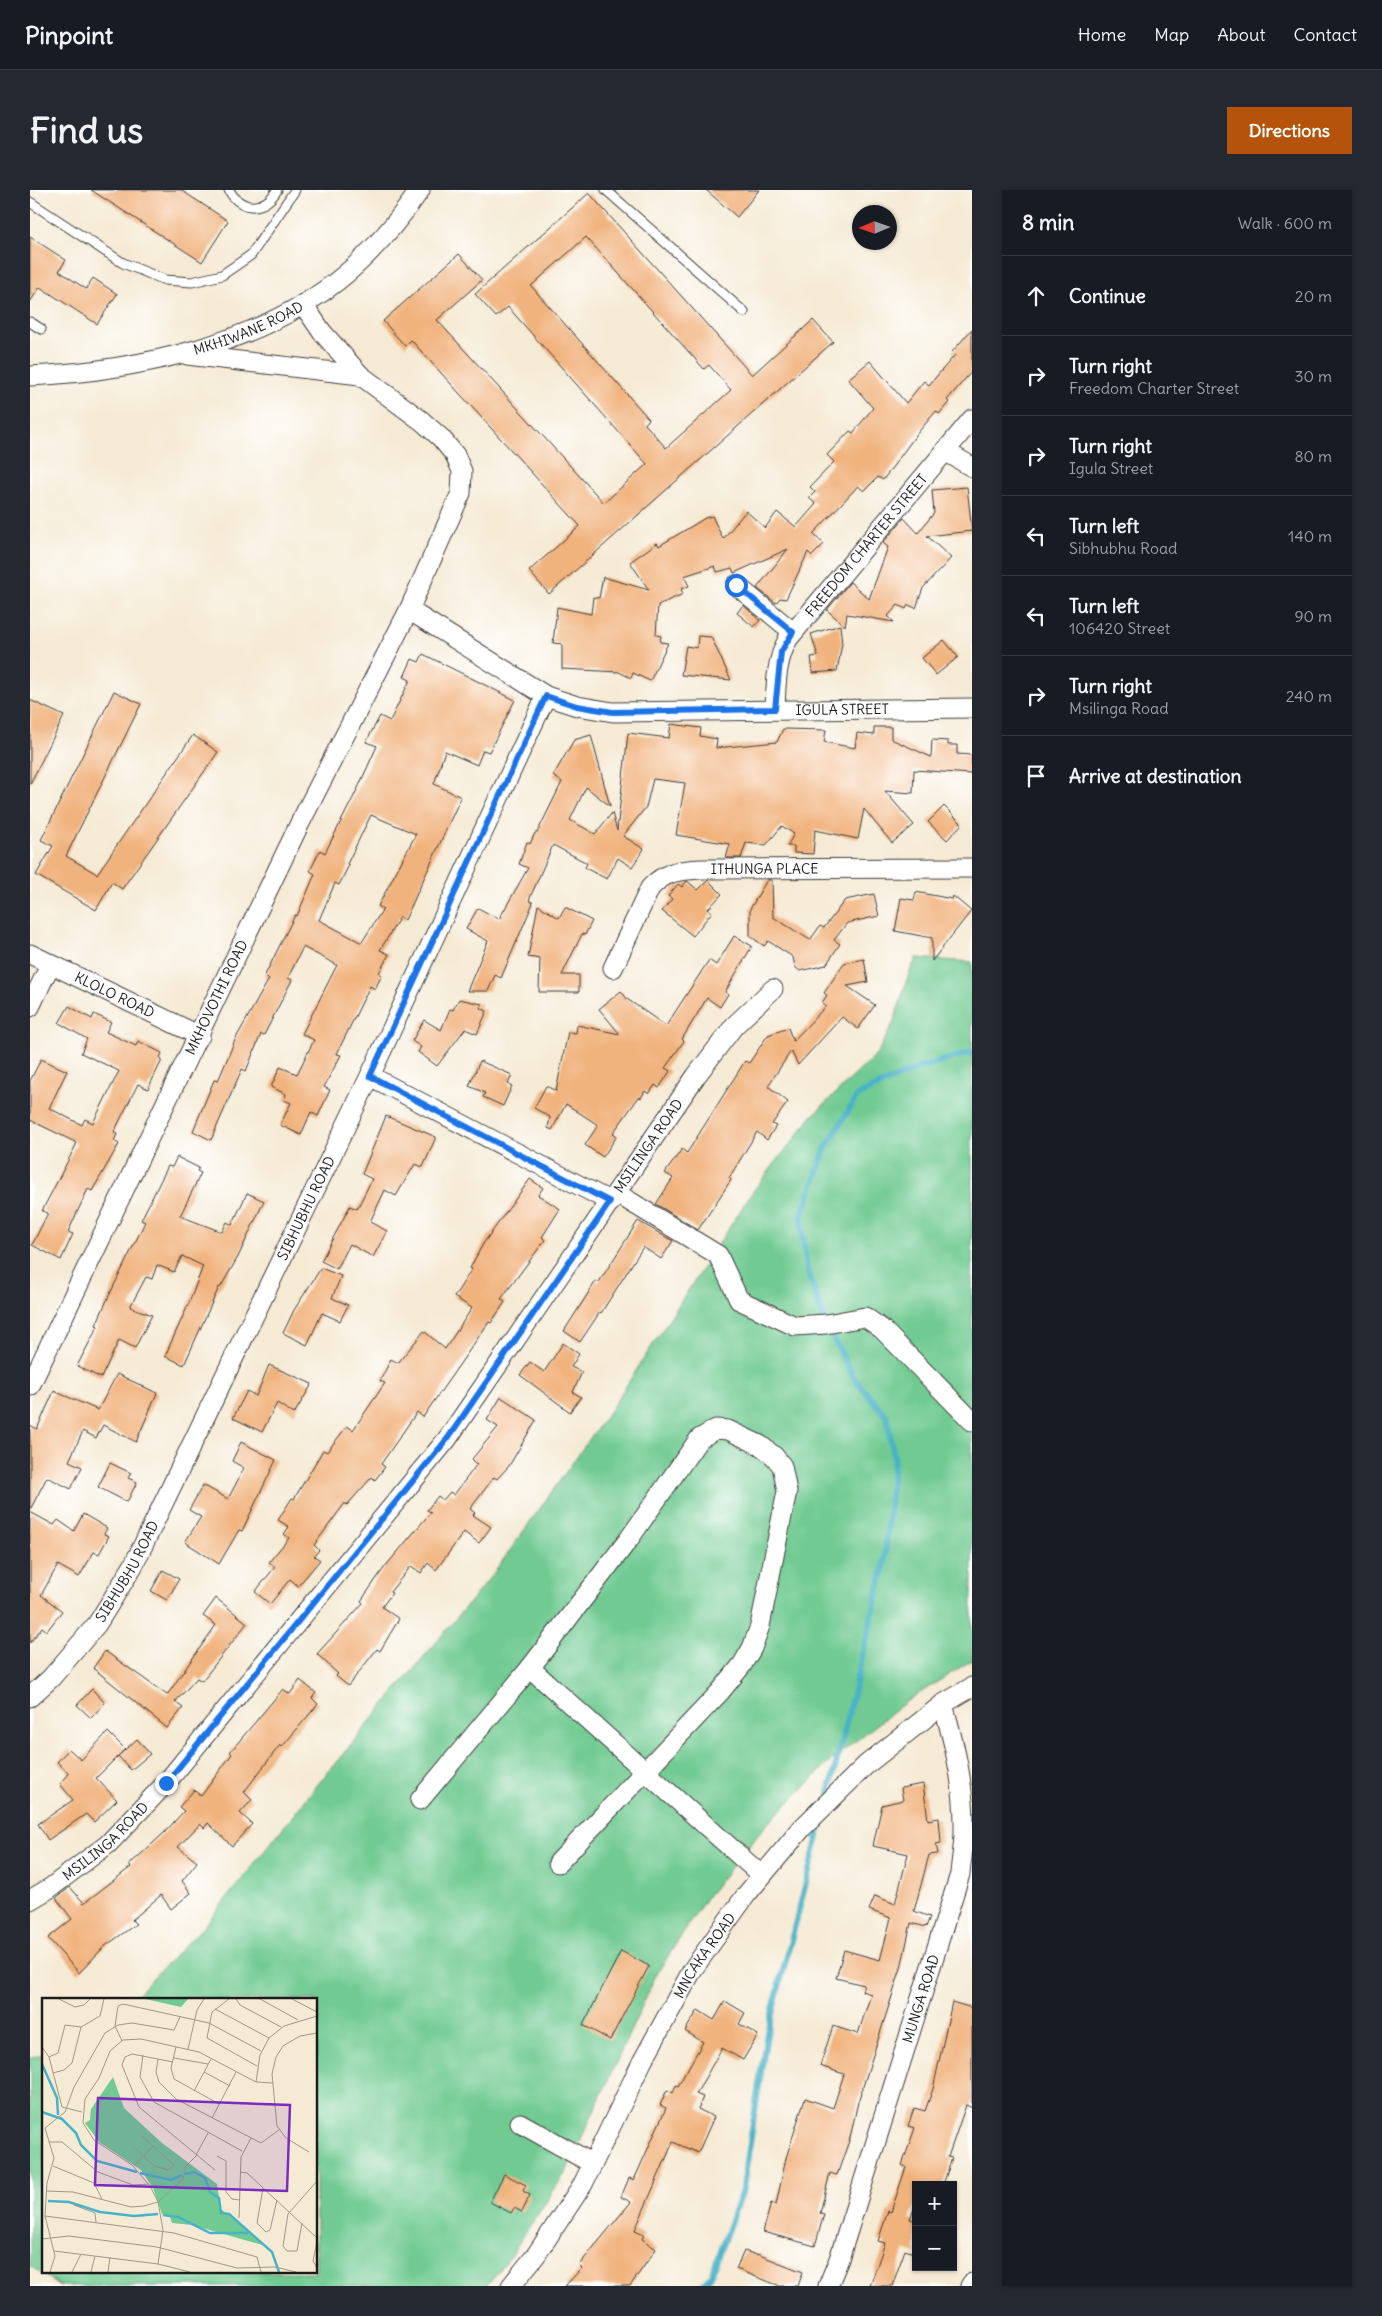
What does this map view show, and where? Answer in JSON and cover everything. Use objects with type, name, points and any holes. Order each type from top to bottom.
[{"type":"street","name":"MKHIWANE ROAD","points":[[30,376],[112,368],[180,354],[268,323],[303,304],[348,273],[396,223],[420,190]]},
{"type":"street","name":"MKHOVOTHI ROAD","points":[[30,1386],[300,825],[409,610],[461,493],[462,471],[455,455],[441,438],[360,374],[343,358],[303,304]]},
{"type":"street","points":[[180,354],[360,374]]},
{"type":"street","name":"FREEDOM CHARTER STREET","points":[[775,709],[781,652],[793,632],[972,419]]},
{"type":"street","points":[[945,451],[972,467]]},
{"type":"street","points":[[736,585],[793,632]]},
{"type":"street","name":"IGULA STREET","points":[[409,610],[546,696],[577,706],[613,712],[972,708]]},
{"type":"street","name":"SIBHUBHU ROAD","points":[[30,1697],[51,1678],[97,1624],[133,1566],[370,1076],[546,696]]},
{"type":"street","name":"ITHUNGA PLACE","points":[[613,968],[650,888],[658,879],[669,873],[702,870],[972,868]]},
{"type":"street","name":"KLOLO ROAD","points":[[30,954],[200,1036]]},
{"type":"street","points":[[30,1007],[50,965]]},
{"type":"street","name":"MSILINGA ROAD","points":[[30,1900],[108,1844],[172,1776],[448,1438],[696,1076],[734,1026],[772,989]]},
{"type":"street","points":[[370,1076],[613,1198],[718,1255],[740,1300],[795,1326],[826,1324],[865,1317],[882,1329],[972,1421]]},
{"type":"street","points":[[420,1800],[530,1668],[629,1540],[699,1439],[716,1429],[728,1430],[760,1446],[774,1456],[782,1466],[787,1491],[760,1626],[752,1648],[742,1665],[720,1692],[558,1863]]},
{"type":"street","points":[[530,1668],[760,1875]]},
{"type":"street","name":"MNCAKA ROAD","points":[[511,2286],[536,2255],[573,2200],[593,2164],[642,2062],[693,1969],[760,1875],[802,1828],[866,1765],[943,1704],[972,1687]]},
{"type":"street","name":"MUNGA ROAD","points":[[828,2286],[839,2260],[960,1874],[964,1834],[962,1794],[956,1749],[943,1704]]},
{"type":"street","points":[[520,2123],[593,2164]]},
{"type":"lane","points":[[229,190],[234,198],[249,207],[258,207],[275,194],[285,205]]},
{"type":"lane","points":[[30,202],[123,263],[165,280],[192,282],[222,275],[251,255],[295,190]]},
{"type":"lane","points":[[606,190],[744,312]]},
{"type":"lane","points":[[30,322],[41,329]]},
{"type":"green space","points":[[916,958],[972,962],[972,1660],[907,1701],[834,1758],[768,1823],[708,1895],[657,1973],[566,2172],[506,2262],[486,2286],[60,2286],[42,2274],[318,2274],[318,1998],[133,1998],[205,1925],[323,1778],[493,1574],[611,1409],[751,1194],[813,1115],[877,1054],[894,1022],[908,976]]},
{"type":"green space","points":[[42,2055],[42,2274],[30,2266],[30,2059]]},
{"type":"building","points":[[91,190],[181,190],[228,221],[202,262]]},
{"type":"building","points":[[706,190],[759,190],[737,217]]},
{"type":"building","points":[[589,193],[752,375],[813,320],[833,342],[549,594],[529,571],[580,526],[411,340],[405,346],[383,321],[459,254],[482,280],[437,320],[604,503],[647,464],[508,307],[496,317],[475,294]],"holes":[[[586,237],[704,369],[709,365],[731,390],[666,448],[645,424],[649,419],[531,286]]]},
{"type":"building","points":[[30,237],[66,260],[59,271],[86,289],[93,278],[117,294],[97,324],[40,287],[30,302]]},
{"type":"building","points":[[972,329],[972,371],[947,400],[949,402],[939,414],[936,411],[916,435],[883,480],[878,477],[864,491],[858,486],[813,534],[824,544],[812,556],[808,552],[786,599],[780,598],[776,603],[757,588],[788,549],[734,573],[732,568],[717,572],[715,566],[684,576],[689,586],[681,589],[683,594],[658,605],[656,635],[661,636],[660,642],[668,643],[650,681],[633,673],[631,678],[619,672],[562,669],[562,644],[553,643],[557,607],[591,614],[593,597],[599,598],[603,577],[649,590],[630,562],[657,543],[659,546],[705,518],[712,516],[723,539],[746,511],[765,528],[777,512],[796,527],[816,504],[809,498],[815,492],[810,487],[834,462],[827,455],[850,431],[853,433],[873,408],[848,379],[870,361],[906,403],[924,381],[929,385],[955,355],[952,352]]},
{"type":"building","points":[[967,487],[972,531],[927,536],[951,558],[923,588],[916,608],[908,605],[906,609],[898,605],[888,616],[894,622],[847,614],[845,626],[827,610],[850,582],[869,599],[888,547],[883,543],[904,518],[918,533],[934,513],[932,490]]},
{"type":"building","points":[[743,605],[760,620],[754,627],[737,613]]},
{"type":"building","points":[[840,625],[842,644],[837,671],[813,673],[811,657],[818,656],[811,634]]},
{"type":"building","points":[[698,636],[711,637],[731,680],[681,675],[686,646],[697,648]]},
{"type":"building","points":[[944,640],[958,657],[936,675],[922,658]]},
{"type":"building","points":[[423,654],[515,700],[489,752],[483,750],[477,765],[445,751],[434,784],[461,797],[405,920],[400,917],[380,950],[389,954],[379,973],[382,975],[375,989],[370,986],[341,1045],[337,1054],[341,1055],[324,1087],[330,1090],[318,1116],[311,1112],[301,1135],[280,1125],[291,1103],[284,1100],[286,1094],[271,1087],[280,1067],[297,1074],[314,1040],[302,1034],[337,965],[303,947],[288,978],[292,980],[264,1035],[261,1034],[246,1071],[242,1069],[211,1140],[193,1131],[214,1080],[218,1081],[235,1040],[269,979],[264,977],[295,915],[297,916],[315,874],[310,871],[320,850],[325,853],[377,746],[366,742],[380,716],[390,721],[410,680],[404,677],[412,659],[419,662]],"holes":[[[371,815],[416,834],[378,906],[383,909],[362,942],[319,920],[335,883],[339,885],[349,865],[347,864]]]},
{"type":"building","points":[[114,691],[141,704],[66,856],[97,874],[193,735],[218,752],[122,889],[112,882],[96,910],[36,875],[53,846],[41,840]]},
{"type":"building","points":[[30,700],[64,716],[30,784]]},
{"type":"building","points":[[671,724],[701,728],[700,736],[717,739],[716,748],[777,742],[783,729],[826,730],[824,742],[855,748],[857,733],[874,735],[874,727],[891,727],[891,739],[931,757],[932,740],[948,741],[948,745],[957,745],[957,754],[972,755],[971,774],[914,770],[913,793],[885,791],[914,825],[892,843],[864,809],[858,839],[815,830],[813,854],[794,853],[794,846],[787,846],[794,834],[782,826],[766,845],[746,843],[741,858],[726,858],[730,844],[676,835],[685,783],[653,779],[646,807],[623,836],[644,849],[632,867],[618,858],[607,879],[585,868],[587,863],[553,845],[529,900],[533,903],[501,978],[495,975],[488,991],[467,991],[488,941],[466,929],[478,908],[499,919],[528,868],[519,864],[527,842],[530,844],[535,833],[537,833],[562,782],[553,776],[574,740],[591,735],[610,806],[586,787],[570,820],[595,834],[612,813],[617,831],[628,733],[669,738]]},
{"type":"building","points":[[944,806],[962,824],[947,840],[928,822]]},
{"type":"building","points":[[708,880],[722,894],[708,909],[712,912],[693,936],[662,911],[672,899],[668,896],[678,884],[682,887],[687,881],[698,890]]},
{"type":"building","points":[[767,880],[772,880],[773,917],[810,940],[820,926],[824,928],[845,900],[874,894],[879,916],[847,923],[834,940],[840,944],[826,965],[800,971],[795,967],[793,957],[768,941],[764,946],[750,936],[750,909]]},
{"type":"building","points":[[916,892],[952,899],[953,896],[971,911],[932,961],[932,938],[895,931],[901,898],[914,900]]},
{"type":"building","points":[[538,905],[559,918],[565,907],[592,921],[585,935],[582,934],[562,975],[579,975],[579,992],[539,992],[540,959],[528,957]]},
{"type":"building","points":[[734,936],[752,946],[725,992],[728,994],[720,1007],[707,998],[682,1039],[684,1041],[665,1068],[670,1071],[659,1088],[655,1085],[649,1094],[645,1091],[641,1098],[639,1097],[613,1133],[617,1136],[603,1157],[585,1145],[598,1125],[566,1104],[552,1130],[548,1128],[550,1117],[534,1108],[546,1086],[556,1091],[568,1032],[576,1033],[577,1025],[620,1034],[599,1009],[621,991],[627,999],[666,1026],[709,960],[716,965]]},
{"type":"building","points":[[864,959],[868,982],[847,986],[875,1005],[858,1029],[842,1017],[798,1065],[791,1051],[768,1086],[788,1102],[772,1124],[776,1126],[767,1140],[757,1132],[729,1178],[731,1180],[698,1230],[656,1204],[673,1178],[665,1173],[682,1149],[687,1153],[745,1061],[749,1063],[768,1035],[788,1028],[793,1041],[826,1006],[822,1003],[827,995],[824,993],[844,963]]},
{"type":"building","points":[[459,999],[482,1004],[480,1008],[487,1011],[477,1034],[465,1029],[437,1066],[418,1052],[421,1047],[412,1041],[424,1020],[441,1030],[450,1009],[453,1010]]},
{"type":"building","points":[[69,1006],[92,1019],[94,1014],[111,1022],[106,1032],[136,1046],[138,1041],[162,1053],[160,1058],[162,1060],[148,1089],[138,1084],[114,1132],[117,1134],[114,1141],[119,1144],[92,1191],[88,1189],[68,1232],[73,1234],[61,1260],[32,1245],[48,1213],[42,1211],[76,1145],[75,1142],[30,1120],[30,1081],[41,1059],[67,1071],[49,1108],[82,1125],[85,1119],[93,1123],[119,1071],[81,1053],[87,1039],[59,1023]]},
{"type":"building","points":[[480,1061],[512,1075],[508,1084],[512,1086],[503,1106],[483,1097],[485,1093],[469,1086]]},
{"type":"building","points":[[386,1116],[436,1137],[423,1167],[415,1164],[396,1196],[385,1190],[370,1222],[387,1231],[373,1257],[350,1244],[337,1269],[321,1261],[350,1206],[357,1209],[372,1179],[362,1174]]},
{"type":"building","points":[[177,1157],[199,1168],[197,1171],[201,1173],[180,1216],[222,1232],[227,1222],[232,1225],[247,1193],[264,1201],[238,1257],[219,1287],[184,1365],[165,1356],[203,1266],[182,1256],[174,1272],[157,1265],[152,1279],[146,1277],[130,1307],[152,1315],[135,1348],[119,1340],[101,1378],[77,1366],[98,1326],[96,1325],[107,1300],[145,1222],[141,1220],[168,1166],[172,1167]]},
{"type":"building","points":[[530,1179],[543,1188],[538,1195],[560,1209],[542,1237],[545,1240],[501,1299],[505,1302],[423,1417],[417,1412],[381,1464],[385,1467],[375,1480],[372,1477],[347,1505],[345,1503],[314,1545],[319,1550],[314,1556],[320,1560],[298,1586],[290,1579],[270,1604],[255,1592],[275,1567],[269,1562],[289,1538],[284,1534],[289,1527],[278,1520],[292,1498],[294,1499],[323,1450],[327,1452],[347,1426],[353,1430],[385,1383],[380,1381],[391,1359],[398,1363],[424,1331],[445,1349],[472,1308],[454,1297],[472,1269],[470,1268],[483,1244]]},
{"type":"building","points":[[638,1221],[673,1241],[661,1259],[643,1247],[580,1342],[564,1331],[596,1281],[599,1282]]},
{"type":"building","points":[[321,1268],[341,1276],[332,1298],[348,1305],[340,1321],[322,1313],[307,1345],[283,1333],[294,1310]]},
{"type":"building","points":[[563,1343],[579,1354],[571,1367],[582,1372],[573,1392],[581,1397],[570,1412],[520,1375],[530,1362],[544,1372]]},
{"type":"building","points":[[269,1365],[312,1384],[294,1414],[277,1403],[262,1432],[233,1418],[247,1391],[256,1396]]},
{"type":"building","points":[[117,1374],[157,1393],[136,1442],[103,1425],[96,1438],[83,1431],[69,1461],[82,1467],[71,1489],[47,1477],[30,1510],[30,1425],[37,1429],[54,1391],[98,1410]]},
{"type":"building","points":[[501,1397],[536,1420],[509,1466],[497,1479],[494,1477],[470,1509],[475,1513],[473,1515],[491,1527],[479,1543],[464,1532],[436,1570],[428,1563],[421,1573],[411,1566],[390,1592],[392,1593],[382,1607],[399,1619],[380,1651],[377,1649],[348,1686],[336,1676],[338,1674],[317,1654],[363,1603],[361,1601],[384,1568],[431,1512],[427,1510],[438,1496],[443,1500],[450,1492],[454,1495],[477,1464],[472,1459],[498,1427],[487,1420]]},
{"type":"building","points":[[241,1442],[276,1460],[242,1531],[239,1530],[219,1564],[185,1542],[201,1517],[189,1510],[203,1485],[228,1499],[244,1468],[232,1461]]},
{"type":"building","points":[[110,1463],[131,1473],[128,1478],[137,1482],[127,1502],[98,1487]]},
{"type":"building","points":[[30,1512],[54,1525],[58,1520],[74,1531],[83,1514],[107,1528],[104,1534],[109,1536],[99,1554],[94,1552],[79,1577],[58,1565],[41,1595],[62,1611],[47,1631],[42,1627],[30,1643]]},
{"type":"building","points":[[163,1570],[179,1579],[167,1600],[151,1591]]},
{"type":"building","points":[[216,1598],[247,1623],[202,1681],[197,1678],[175,1702],[183,1708],[167,1728],[93,1668],[105,1651],[167,1695],[216,1625],[203,1616]]},
{"type":"building","points":[[300,1680],[316,1693],[312,1698],[318,1704],[282,1747],[280,1745],[244,1792],[252,1800],[240,1813],[252,1824],[232,1846],[208,1823],[204,1828],[200,1824],[178,1847],[197,1862],[182,1881],[191,1893],[171,1909],[161,1895],[132,1920],[136,1924],[104,1947],[79,1973],[48,1938],[72,1919],[56,1898],[70,1887],[84,1903],[131,1867],[129,1865],[164,1833],[184,1811],[179,1807],[194,1790],[201,1796],[232,1754],[230,1752],[283,1689],[290,1694]]},
{"type":"building","points":[[92,1689],[105,1703],[91,1718],[77,1705]]},
{"type":"building","points":[[108,1732],[125,1749],[96,1778],[117,1800],[94,1822],[86,1814],[48,1840],[38,1824],[73,1800],[60,1784],[68,1775],[68,1772],[57,1762],[69,1749],[81,1760]]},
{"type":"building","points":[[137,1739],[150,1754],[131,1770],[118,1756]]},
{"type":"building","points":[[923,1784],[928,1820],[939,1818],[941,1843],[936,1844],[938,1854],[929,1855],[914,1911],[930,1917],[926,1927],[911,1923],[901,1968],[858,2102],[850,2138],[837,2175],[830,2173],[820,2213],[824,2214],[815,2246],[763,2232],[771,2203],[776,2205],[786,2158],[805,2098],[833,2108],[844,2074],[820,2066],[833,2026],[858,2034],[871,1994],[862,1991],[864,1985],[836,1978],[844,1950],[880,1960],[891,1918],[869,1910],[875,1896],[895,1904],[908,1854],[873,1846],[882,1805],[903,1800],[901,1788]]},
{"type":"building","points":[[621,1951],[649,1966],[610,2040],[583,2025]]},
{"type":"building","points":[[725,2001],[745,2013],[739,2024],[758,2035],[743,2060],[722,2048],[696,2094],[703,2097],[698,2109],[714,2117],[698,2153],[673,2142],[635,2230],[644,2234],[642,2239],[656,2249],[630,2286],[565,2286],[582,2268],[579,2265],[631,2202],[621,2197],[629,2178],[634,2180],[666,2108],[660,2105],[667,2090],[673,2093],[676,2085],[678,2086],[703,2042],[685,2031],[698,2010],[714,2020]]},
{"type":"building","points":[[952,2002],[972,2008],[972,2108],[966,2105],[948,2157],[952,2158],[944,2181],[912,2181],[912,2214],[910,2219],[912,2220],[912,2253],[905,2250],[892,2286],[870,2286],[885,2243],[878,2241],[888,2211],[891,2212],[906,2167],[902,2165],[915,2128],[908,2126],[914,2108],[925,2111],[933,2089]]},
{"type":"building","points":[[504,2174],[526,2185],[523,2191],[530,2195],[522,2212],[514,2208],[511,2213],[490,2202]]},
{"type":"building","points":[[744,2251],[757,2254],[803,2272],[798,2286],[780,2286],[736,2269]]},
{"type":"waterway","points":[[829,1793],[884,1567],[894,1458],[887,1417],[854,1378],[824,1320],[807,1270],[801,1219],[825,1149],[858,1095],[918,1068],[972,1052]]},
{"type":"waterway","points":[[702,2286],[711,2275],[743,2188],[767,2033],[824,1813]]},
{"type":"route","points":[[166,1783],[448,1438],[610,1202],[370,1076],[546,696],[577,706],[613,712],[775,709],[777,670],[781,652],[793,632],[736,585]]}]
